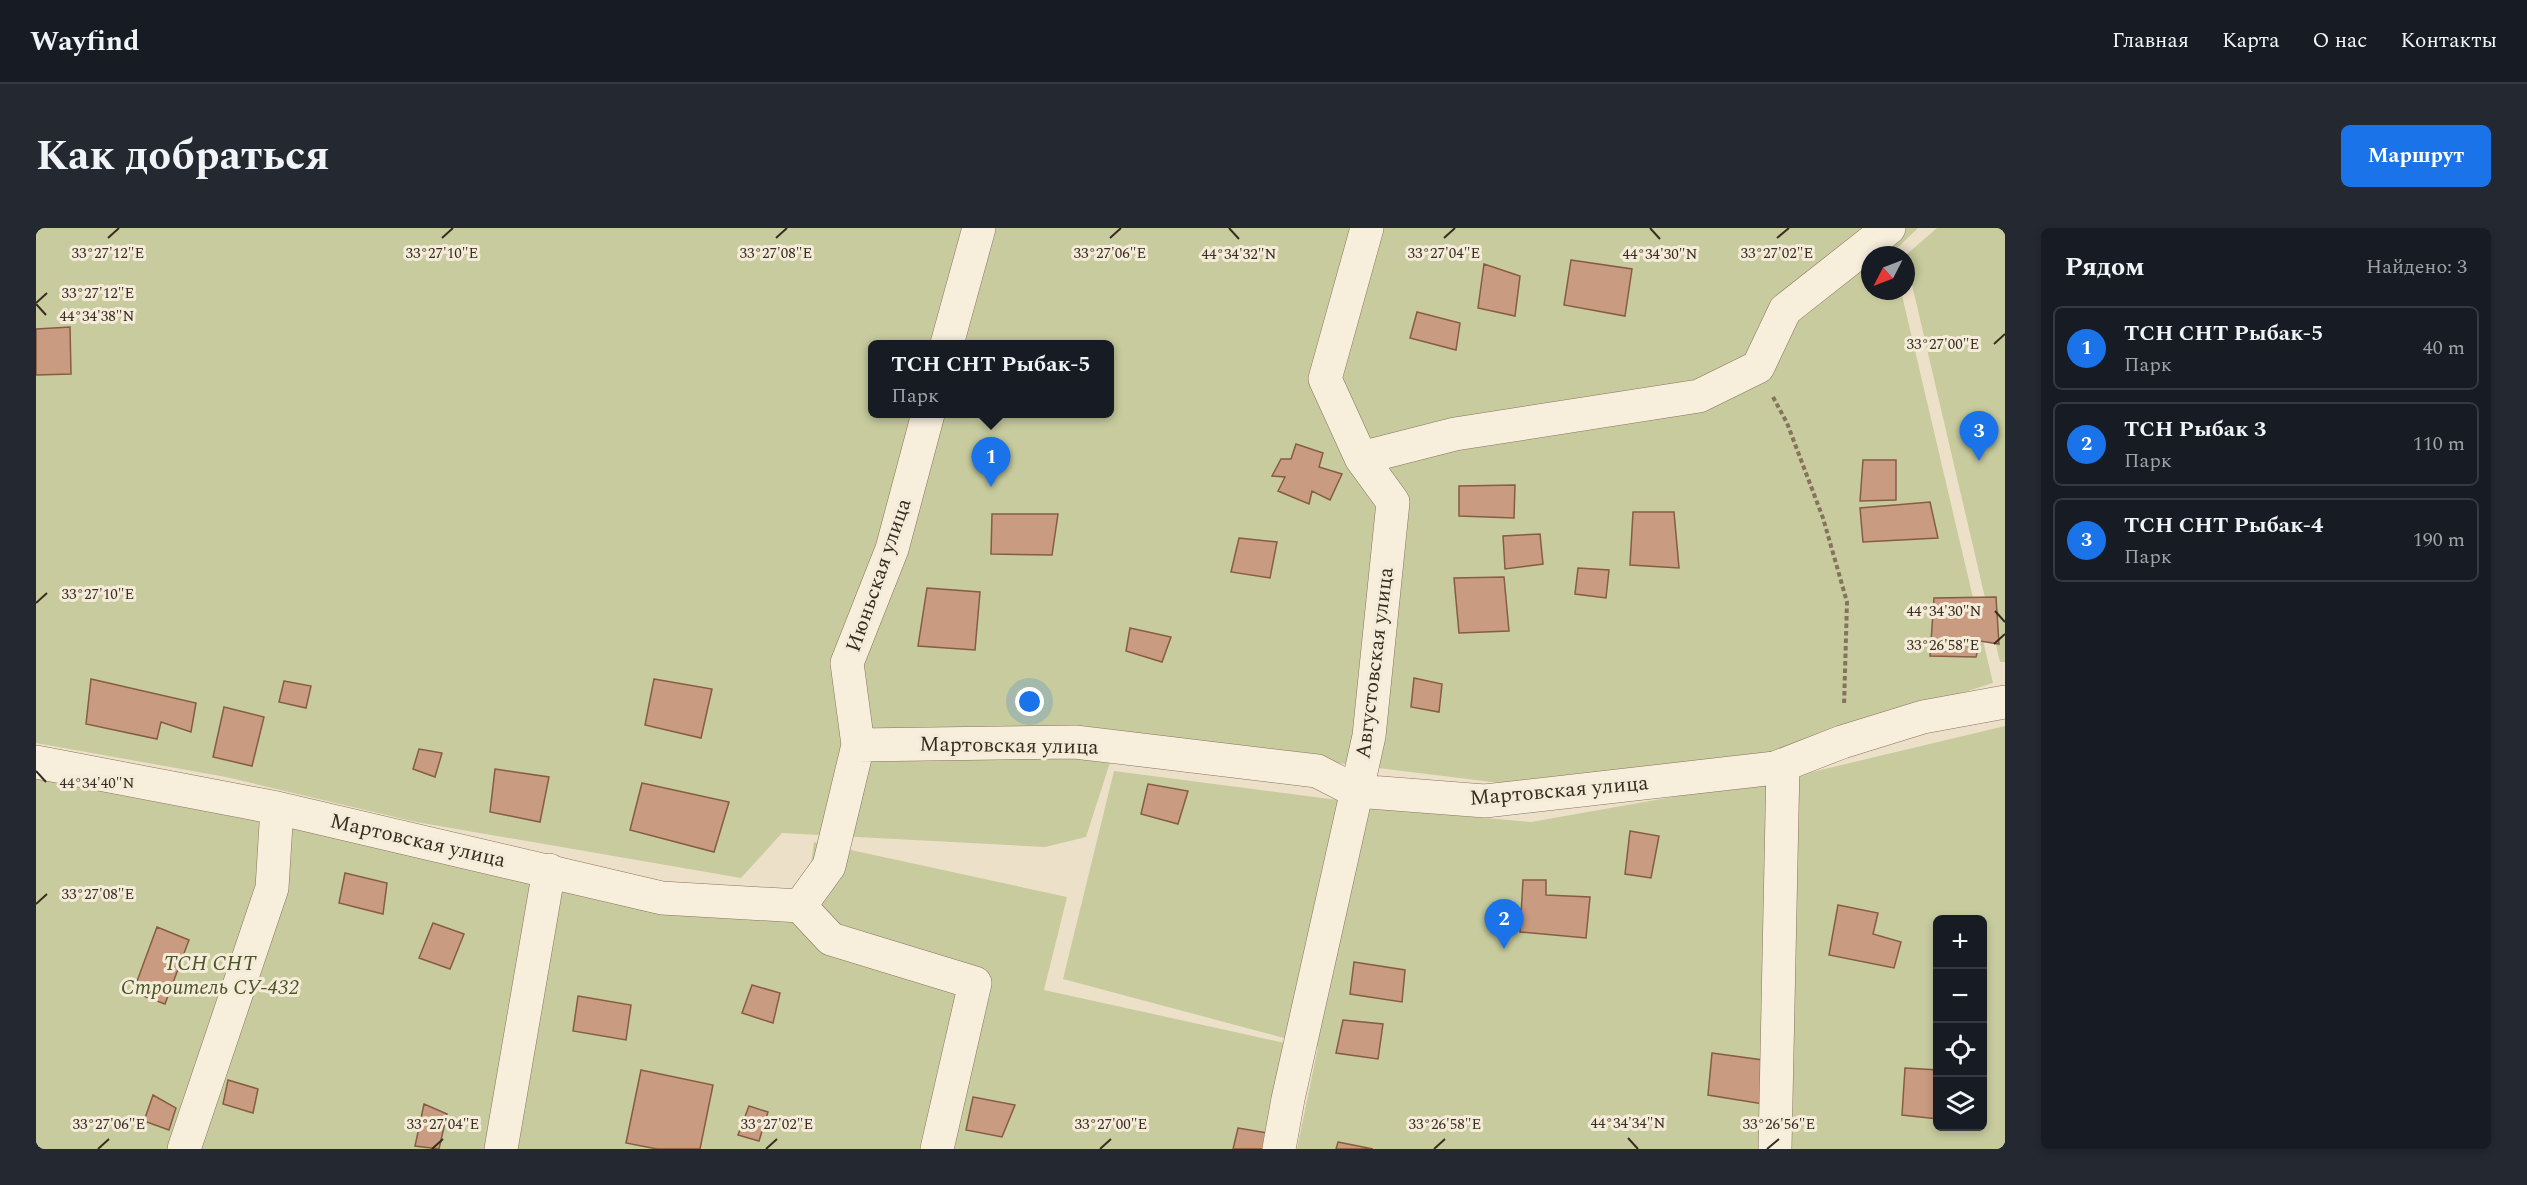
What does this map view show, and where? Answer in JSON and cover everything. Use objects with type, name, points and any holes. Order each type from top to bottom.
[{"type":"street","name":"Августовская улица","points":[[1279,1149],[1288,1099],[1369,736],[1392,502],[1361,458],[1325,379],[1367,228]]},
{"type":"street","points":[[1361,458],[1455,434],[1699,396],[1758,367],[1785,310],[1889,228]]},
{"type":"street","points":[[948,340],[969,231]]},
{"type":"street","name":"Июньская улица","points":[[800,906],[829,866],[858,745],[848,663],[892,549],[927,418]]},
{"type":"street","name":"Мартовская улица","points":[[858,745],[1075,742],[1317,771],[1356,791],[1485,801],[1774,768],[1842,742],[1923,717],[2005,702]]},
{"type":"street","name":"Мартовская улица","points":[[36,762],[277,808],[662,898],[800,906]]},
{"type":"street","points":[[1775,1149],[1783,765]]},
{"type":"street","points":[[184,1149],[272,888],[277,808]]},
{"type":"street","points":[[501,1149],[549,870]]},
{"type":"street","points":[[800,906],[831,939],[975,983],[937,1149]]},
{"type":"path","points":[[1758,367],[1787,423],[1824,518],[1847,602],[1842,742]]},
{"type":"green space","points":[[36,228],[1918,228],[1899,246],[1861,246],[1861,300],[1903,300],[1993,683],[1766,755],[1508,784],[1322,761],[1115,747],[1086,837],[1045,847],[782,833],[741,878],[416,822],[226,777],[36,743]]},
{"type":"green space","points":[[1937,228],[2005,228],[2005,662],[2000,662],[1915,298],[1915,247]]},
{"type":"green space","points":[[2005,726],[2005,1149],[1297,1149],[1318,1047],[1063,979],[1114,771],[1462,816],[1531,822],[1808,773]]},
{"type":"green space","name":"ТСН СНТ Строитель СУ-432","points":[[36,765],[779,904],[810,870],[814,842],[1067,897],[1044,990],[1285,1043],[1264,1149],[36,1149]]},
{"type":"building","points":[[1571,260],[1632,269],[1625,316],[1564,305]]},
{"type":"building","points":[[1484,264],[1520,276],[1515,316],[1478,308]]},
{"type":"building","points":[[1417,312],[1460,323],[1456,350],[1410,338]]},
{"type":"building","points":[[70,327],[71,374],[36,375],[36,329]]},
{"type":"building","points":[[1296,444],[1323,453],[1319,467],[1342,474],[1330,500],[1312,491],[1309,504],[1278,491],[1285,477],[1272,476],[1281,459],[1291,459]]},
{"type":"building","points":[[1863,460],[1896,460],[1896,500],[1860,501]]},
{"type":"building","points":[[1515,485],[1514,518],[1459,516],[1459,486]]},
{"type":"building","points":[[1930,502],[1938,538],[1863,542],[1860,508]]},
{"type":"building","points":[[1633,512],[1674,512],[1679,568],[1630,565]]},
{"type":"building","points":[[992,514],[1058,514],[1052,555],[991,554]]},
{"type":"building","points":[[1540,534],[1543,564],[1505,569],[1503,536]]},
{"type":"building","points":[[1239,538],[1277,542],[1270,578],[1231,572]]},
{"type":"building","points":[[1578,568],[1609,570],[1606,598],[1575,594]]},
{"type":"building","points":[[1504,577],[1509,631],[1459,633],[1454,578]]},
{"type":"building","points":[[927,588],[980,592],[975,650],[918,646]]},
{"type":"building","points":[[1996,597],[1999,644],[1980,641],[1976,657],[1930,656],[1934,598]]},
{"type":"building","points":[[1130,628],[1171,637],[1162,662],[1126,651]]},
{"type":"building","points":[[1414,678],[1442,684],[1439,712],[1411,707]]},
{"type":"building","points":[[91,679],[196,703],[191,732],[161,722],[157,739],[86,724]]},
{"type":"building","points":[[654,679],[712,689],[701,738],[645,725]]},
{"type":"building","points":[[284,681],[311,686],[306,708],[279,702]]},
{"type":"building","points":[[224,707],[264,717],[252,766],[213,757]]},
{"type":"building","points":[[419,749],[442,753],[435,777],[413,769]]},
{"type":"building","points":[[495,769],[549,777],[540,822],[490,812]]},
{"type":"building","points":[[642,783],[729,802],[714,852],[630,830]]},
{"type":"building","points":[[1148,784],[1188,791],[1178,824],[1141,814]]},
{"type":"building","points":[[1630,831],[1659,836],[1651,878],[1625,874]]},
{"type":"building","points":[[345,873],[387,883],[383,914],[339,903]]},
{"type":"building","points":[[1523,880],[1546,880],[1546,895],[1590,897],[1586,938],[1520,932]]},
{"type":"building","points":[[1838,905],[1878,913],[1873,934],[1901,942],[1894,968],[1829,955]]},
{"type":"building","points":[[433,923],[464,934],[450,969],[419,958]]},
{"type":"building","points":[[157,927],[189,940],[165,1004],[133,992]]},
{"type":"building","points":[[1354,962],[1405,970],[1402,1002],[1350,994]]},
{"type":"building","points":[[752,985],[780,993],[773,1023],[742,1013]]},
{"type":"building","points":[[578,996],[631,1005],[626,1040],[573,1031]]},
{"type":"building","points":[[1343,1020],[1383,1024],[1378,1059],[1336,1053]]},
{"type":"building","points":[[1712,1053],[1770,1061],[1763,1104],[1708,1095]]},
{"type":"building","points":[[1905,1068],[1933,1070],[1933,1118],[1902,1115]]},
{"type":"building","points":[[641,1070],[713,1085],[700,1149],[657,1149],[626,1143]]},
{"type":"building","points":[[228,1080],[258,1089],[253,1113],[223,1104]]},
{"type":"building","points":[[153,1095],[176,1108],[169,1130],[144,1121]]},
{"type":"building","points":[[973,1097],[1015,1105],[1002,1137],[966,1130]]},
{"type":"building","points":[[424,1104],[447,1114],[439,1149],[415,1146]]},
{"type":"building","points":[[749,1106],[768,1112],[759,1141],[738,1135]]},
{"type":"building","points":[[1238,1128],[1273,1134],[1269,1149],[1233,1149]]},
{"type":"building","points":[[1338,1142],[1373,1149],[1336,1149]]},
{"type":"place","name":"ТСН СНТ Рыбак-4","points":[[1979,461]]},
{"type":"place","name":"ТСН СНТ Рыбак-5","points":[[991,487]]},
{"type":"place","name":"ТСН Рыбак 3","points":[[1504,949]]}]
